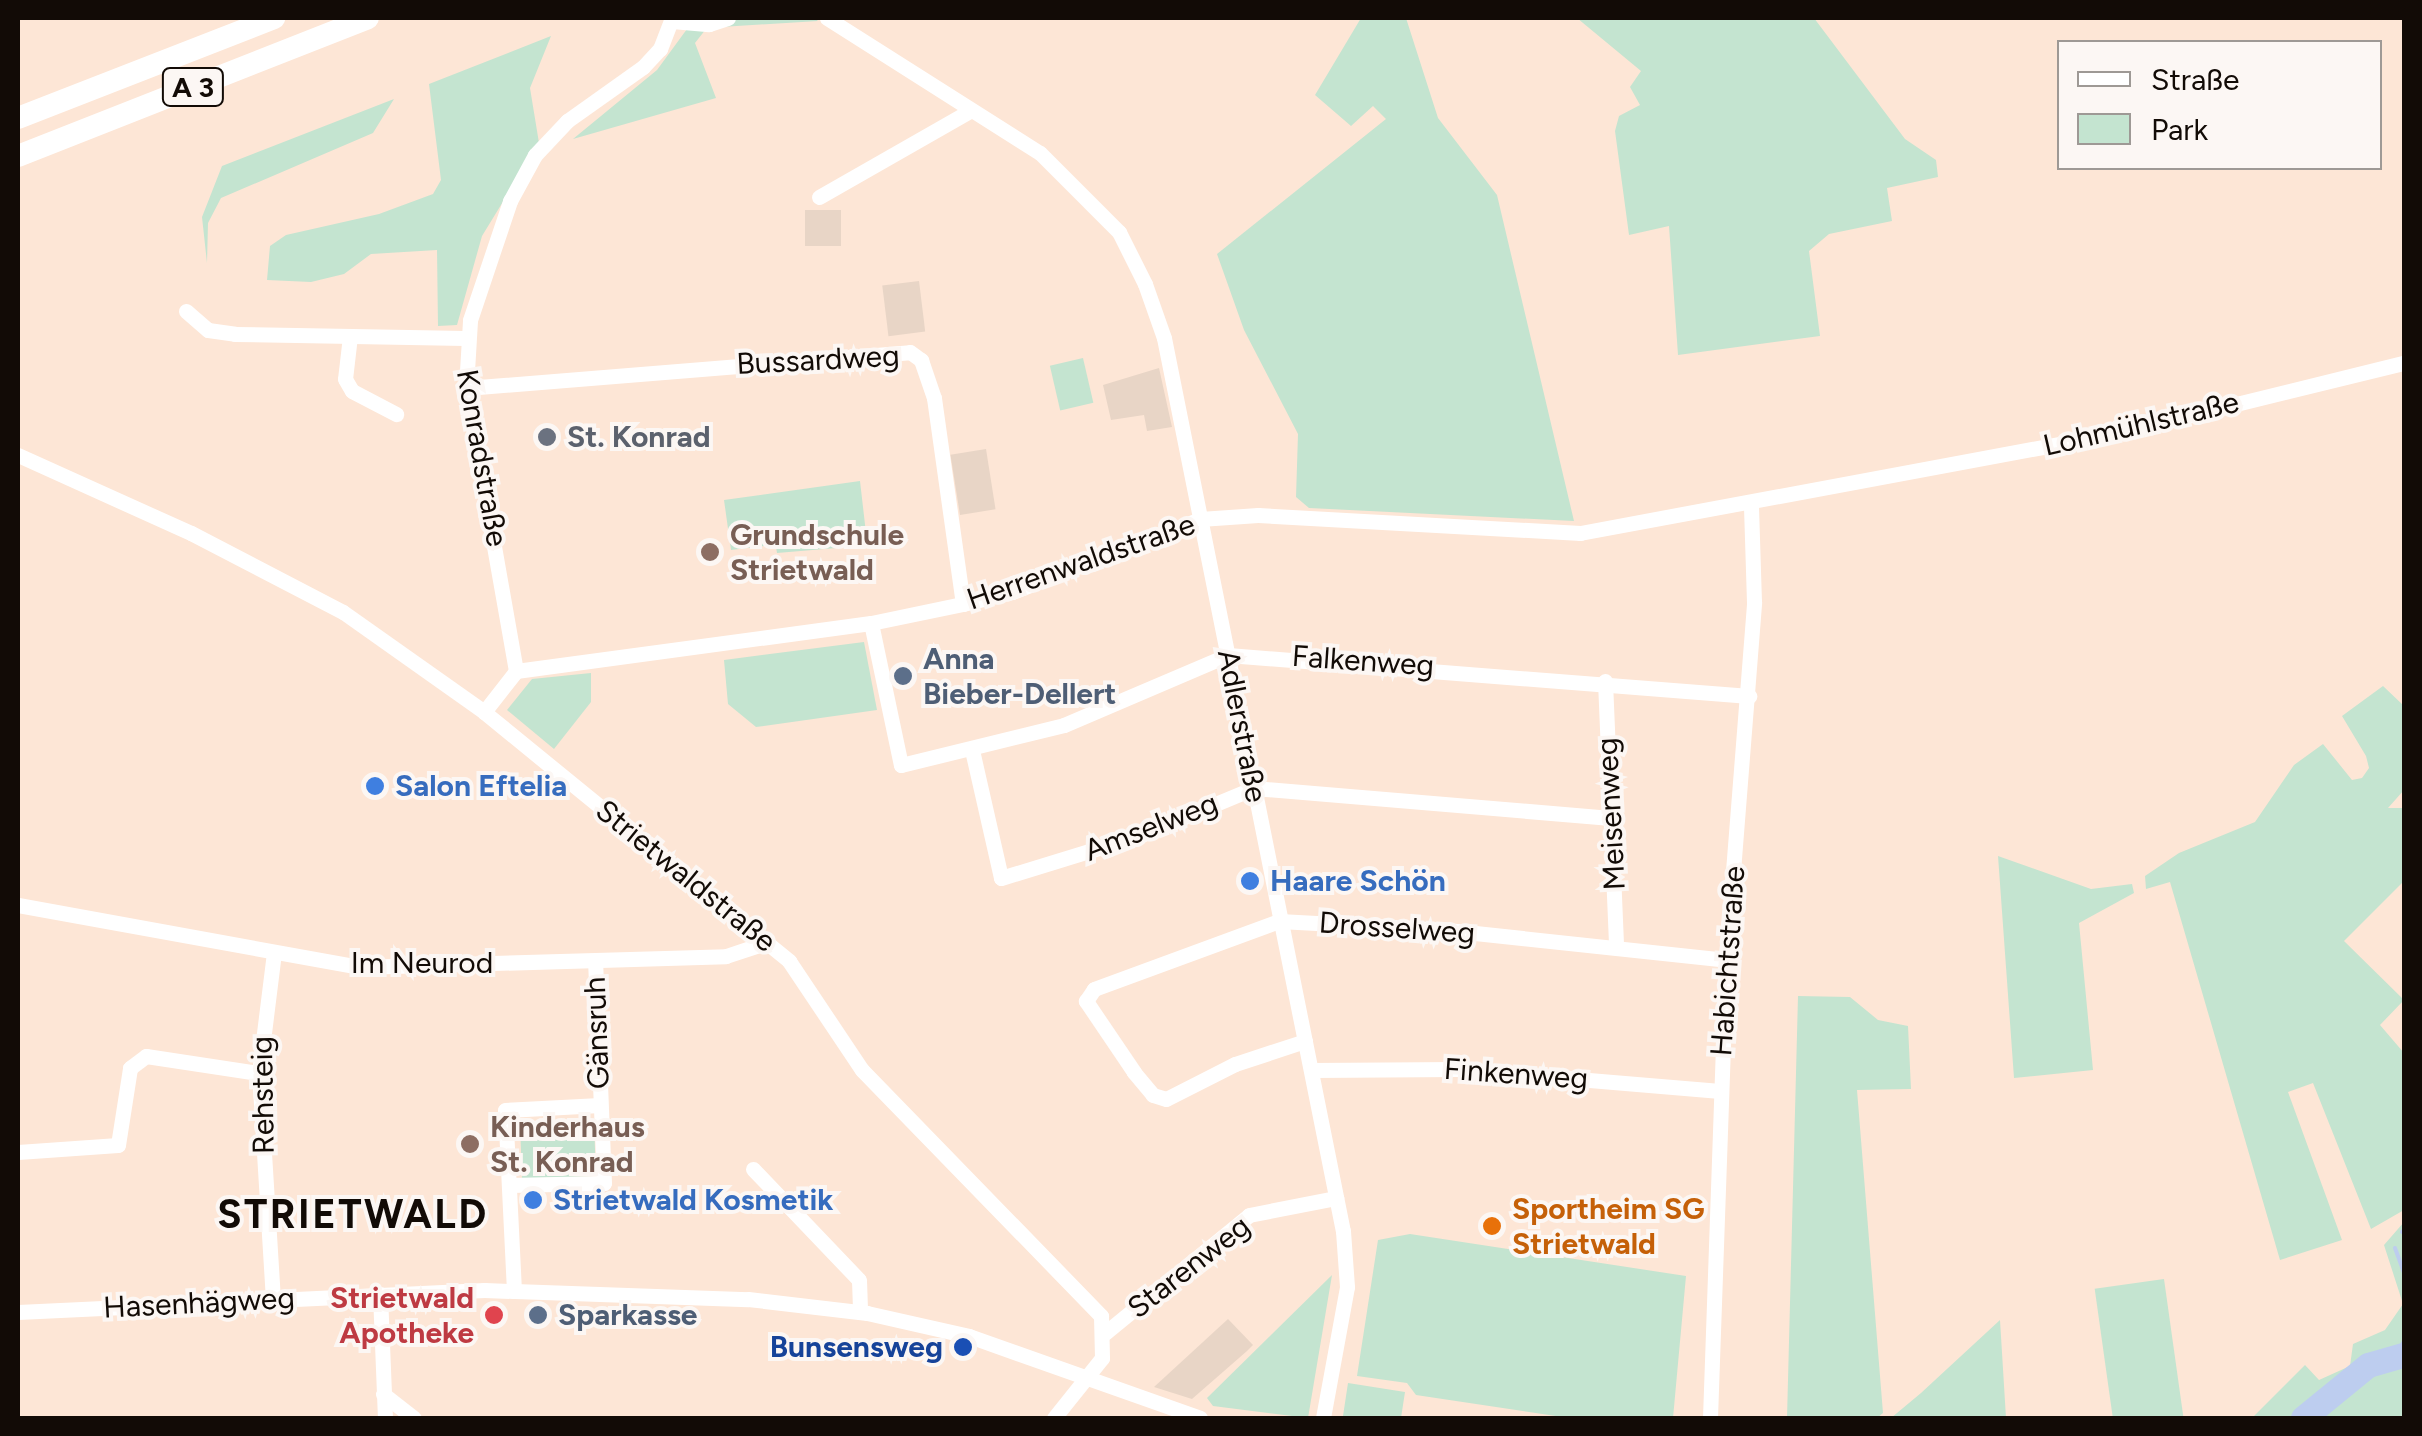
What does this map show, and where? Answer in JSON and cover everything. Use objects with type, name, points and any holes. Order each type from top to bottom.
[{"type":"highway","name":"A 3","points":[[18,118],[274,18]]},
{"type":"highway","name":"A 3","points":[[18,156],[368,18]]},
{"type":"street","points":[[672,19],[710,24],[728,18]]},
{"type":"street","name":"Adlerstraße","points":[[827,18],[1040,153],[1119,232],[1164,338],[1312,1070],[1348,1277],[1323,1418]]},
{"type":"street","name":"Konradstraße","points":[[516,671],[466,388],[466,338],[493,244],[535,155],[567,120],[643,67],[672,19]]},
{"type":"street","points":[[820,197],[970,111]]},
{"type":"street","points":[[186,311],[208,330],[235,334],[466,338]]},
{"type":"street","points":[[350,336],[345,379],[352,391],[396,414]]},
{"type":"street","name":"Bussardweg","points":[[466,388],[910,352],[921,360],[934,398],[963,604]]},
{"type":"street","name":"Lohmühlstraße","points":[[1877,479],[2118,433],[2404,363]]},
{"type":"street","name":"Strietwaldstraße","points":[[18,455],[190,532],[343,612],[484,712],[768,942],[799,974],[862,1070],[1100,1316],[1106,1333]]},
{"type":"street","name":"Herrenwaldstraße","points":[[516,671],[872,623],[963,604],[1012,592],[1200,519],[1258,515],[1580,533],[1877,479]]},
{"type":"street","name":"Habichtstraße","points":[[1710,1418],[1726,960],[1749,696],[1751,504]]},
{"type":"street","name":"Falkenweg","points":[[872,623],[902,766],[1064,725],[1228,654],[1604,681],[1749,696]]},
{"type":"street","points":[[484,712],[516,671]]},
{"type":"street","name":"Meisenweg","points":[[1604,681],[1616,948]]},
{"type":"street","name":"Amselweg","points":[[972,750],[1001,878],[1141,835],[1254,788],[1611,818]]},
{"type":"street","name":"Im Neurod","points":[[18,904],[274,952],[394,968],[726,956],[768,942]]},
{"type":"street","name":"Drosselweg","points":[[1306,1041],[1236,1064],[1166,1098],[1153,1095],[1134,1072],[1086,1000],[1094,989],[1280,921],[1726,960]]},
{"type":"street","name":"Rehsteig","points":[[273,1300],[259,1073],[274,952]]},
{"type":"street","name":"Gänsruh","points":[[509,1186],[604,1182],[594,961]]},
{"type":"street","points":[[18,1152],[118,1145],[130,1068],[146,1056],[259,1073]]},
{"type":"street","name":"Finkenweg","points":[[1312,1070],[1458,1069],[1720,1091]]},
{"type":"street","name":"Gänsruh","points":[[514,1290],[506,1110],[600,1105]]},
{"type":"street","points":[[752,1169],[859,1280],[860,1312]]},
{"type":"street","name":"Starenweg","points":[[1106,1333],[1249,1215],[1336,1198]]},
{"type":"street","name":"Hasenhägweg","points":[[18,1312],[514,1290],[748,1299],[860,1312],[969,1336],[1088,1377]]},
{"type":"street","points":[[380,1294],[384,1418]]},
{"type":"street","points":[[1054,1418],[1102,1358],[1106,1333]]},
{"type":"street","points":[[1088,1377],[1200,1418]]},
{"type":"street","points":[[384,1394],[414,1418]]},
{"type":"shaded area","points":[[805,210],[841,210],[841,246],[805,246]]},
{"type":"shaded area","points":[[919,281],[925,332],[888,336],[882,286]]},
{"type":"shaded area","points":[[1159,368],[1172,427],[1147,431],[1144,415],[1111,420],[1103,385]]},
{"type":"shaded area","points":[[986,449],[996,509],[960,515],[950,455]]},
{"type":"shaded area","points":[[1228,1319],[1253,1345],[1247,1351],[1192,1399],[1154,1387]]},
{"type":"green space","points":[[740,18],[814,18],[818,21],[721,27]]},
{"type":"green space","points":[[1361,18],[1406,18],[1438,118],[1497,195],[1574,521],[1309,508],[1296,497],[1298,434],[1244,330],[1217,254],[1386,119],[1373,106],[1351,126],[1315,95]]},
{"type":"green space","points":[[1577,18],[1814,18],[1905,139],[1936,160],[1938,177],[1887,188],[1892,221],[1829,234],[1809,251],[1820,336],[1678,355],[1669,226],[1629,235],[1615,131],[1619,116],[1640,105],[1630,87],[1641,71]]},
{"type":"green space","points":[[687,29],[706,29],[695,43],[716,98],[573,139],[657,70]]},
{"type":"green space","points":[[551,36],[530,88],[539,143],[482,236],[457,325],[438,326],[437,250],[371,254],[344,274],[311,282],[267,280],[270,246],[286,235],[379,214],[433,194],[441,180],[429,84]]},
{"type":"green space","points":[[394,99],[373,133],[221,198],[208,223],[207,263],[202,217],[222,166]]},
{"type":"green space","points":[[1083,358],[1093,403],[1060,410],[1050,366]]},
{"type":"green space","points":[[860,481],[866,533],[859,534],[860,546],[777,553],[776,547],[839,537],[731,550],[724,500]]},
{"type":"green space","points":[[864,642],[877,710],[756,727],[728,704],[724,660]]},
{"type":"green space","points":[[591,673],[591,702],[554,749],[507,710],[532,679]]},
{"type":"green space","points":[[2383,686],[2404,706],[2404,790],[2388,808],[2404,808],[2404,881],[2344,941],[2404,1000],[2380,1025],[2404,1053],[2404,1210],[2371,1229],[2313,1083],[2288,1092],[2342,1240],[2280,1260],[2170,882],[2146,889],[2145,876],[2179,853],[2255,822],[2294,765],[2323,744],[2352,780],[2362,778],[2369,768],[2366,756],[2342,716]]},
{"type":"green space","points":[[1998,856],[2091,889],[2132,884],[2134,893],[2079,923],[2093,1070],[2014,1078]]},
{"type":"green space","points":[[1798,996],[1850,997],[1878,1020],[1908,1026],[1911,1089],[1857,1090],[1883,1413],[1877,1418],[1787,1418]]},
{"type":"green space","points":[[594,1121],[596,1176],[522,1179],[520,1124]]},
{"type":"green space","points":[[2404,1222],[2404,1418],[2252,1418],[2305,1365],[2319,1380],[2350,1366],[2353,1344],[2385,1330],[2403,1304],[2384,1245]]},
{"type":"green space","points":[[1410,1234],[1686,1276],[1673,1418],[1569,1418],[1416,1395],[1407,1383],[1357,1376],[1378,1240]]},
{"type":"green space","points":[[1332,1275],[1308,1418],[1213,1406],[1207,1398]]},
{"type":"green space","points":[[2164,1279],[2183,1418],[2113,1418],[2095,1289]]},
{"type":"green space","points":[[2000,1320],[2006,1418],[1891,1418],[1921,1393]]},
{"type":"green space","points":[[1348,1383],[1405,1392],[1401,1418],[1343,1416]]},
{"type":"waterway","points":[[2395,1248],[2404,1273]]},
{"type":"waterway","points":[[2396,1357],[2404,1341]]},
{"type":"waterway","points":[[2303,1418],[2368,1365],[2404,1355]]},
{"type":"place","name":"St. Konrad","points":[[547,437]]},
{"type":"place","name":"Grundschule Strietwald","points":[[710,552]]},
{"type":"place","name":"Anna Bieber-Dellert","points":[[903,676]]},
{"type":"place","name":"Salon Eftelia","points":[[375,786]]},
{"type":"place","name":"Haare Schön","points":[[1250,881]]},
{"type":"place","name":"Kinderhaus St. Konrad","points":[[470,1144]]},
{"type":"place","name":"Strietwald Kosmetik","points":[[533,1200]]},
{"type":"place","name":"Sportheim SG Strietwald","points":[[1492,1226]]},
{"type":"place","name":"Strietwald Apotheke","points":[[494,1315]]},
{"type":"place","name":"Sparkasse","points":[[538,1315]]},
{"type":"place","name":"Bunsensweg","points":[[963,1347]]},
{"type":"district","name":"STRIETWALD","points":[[353,1214]]}]
